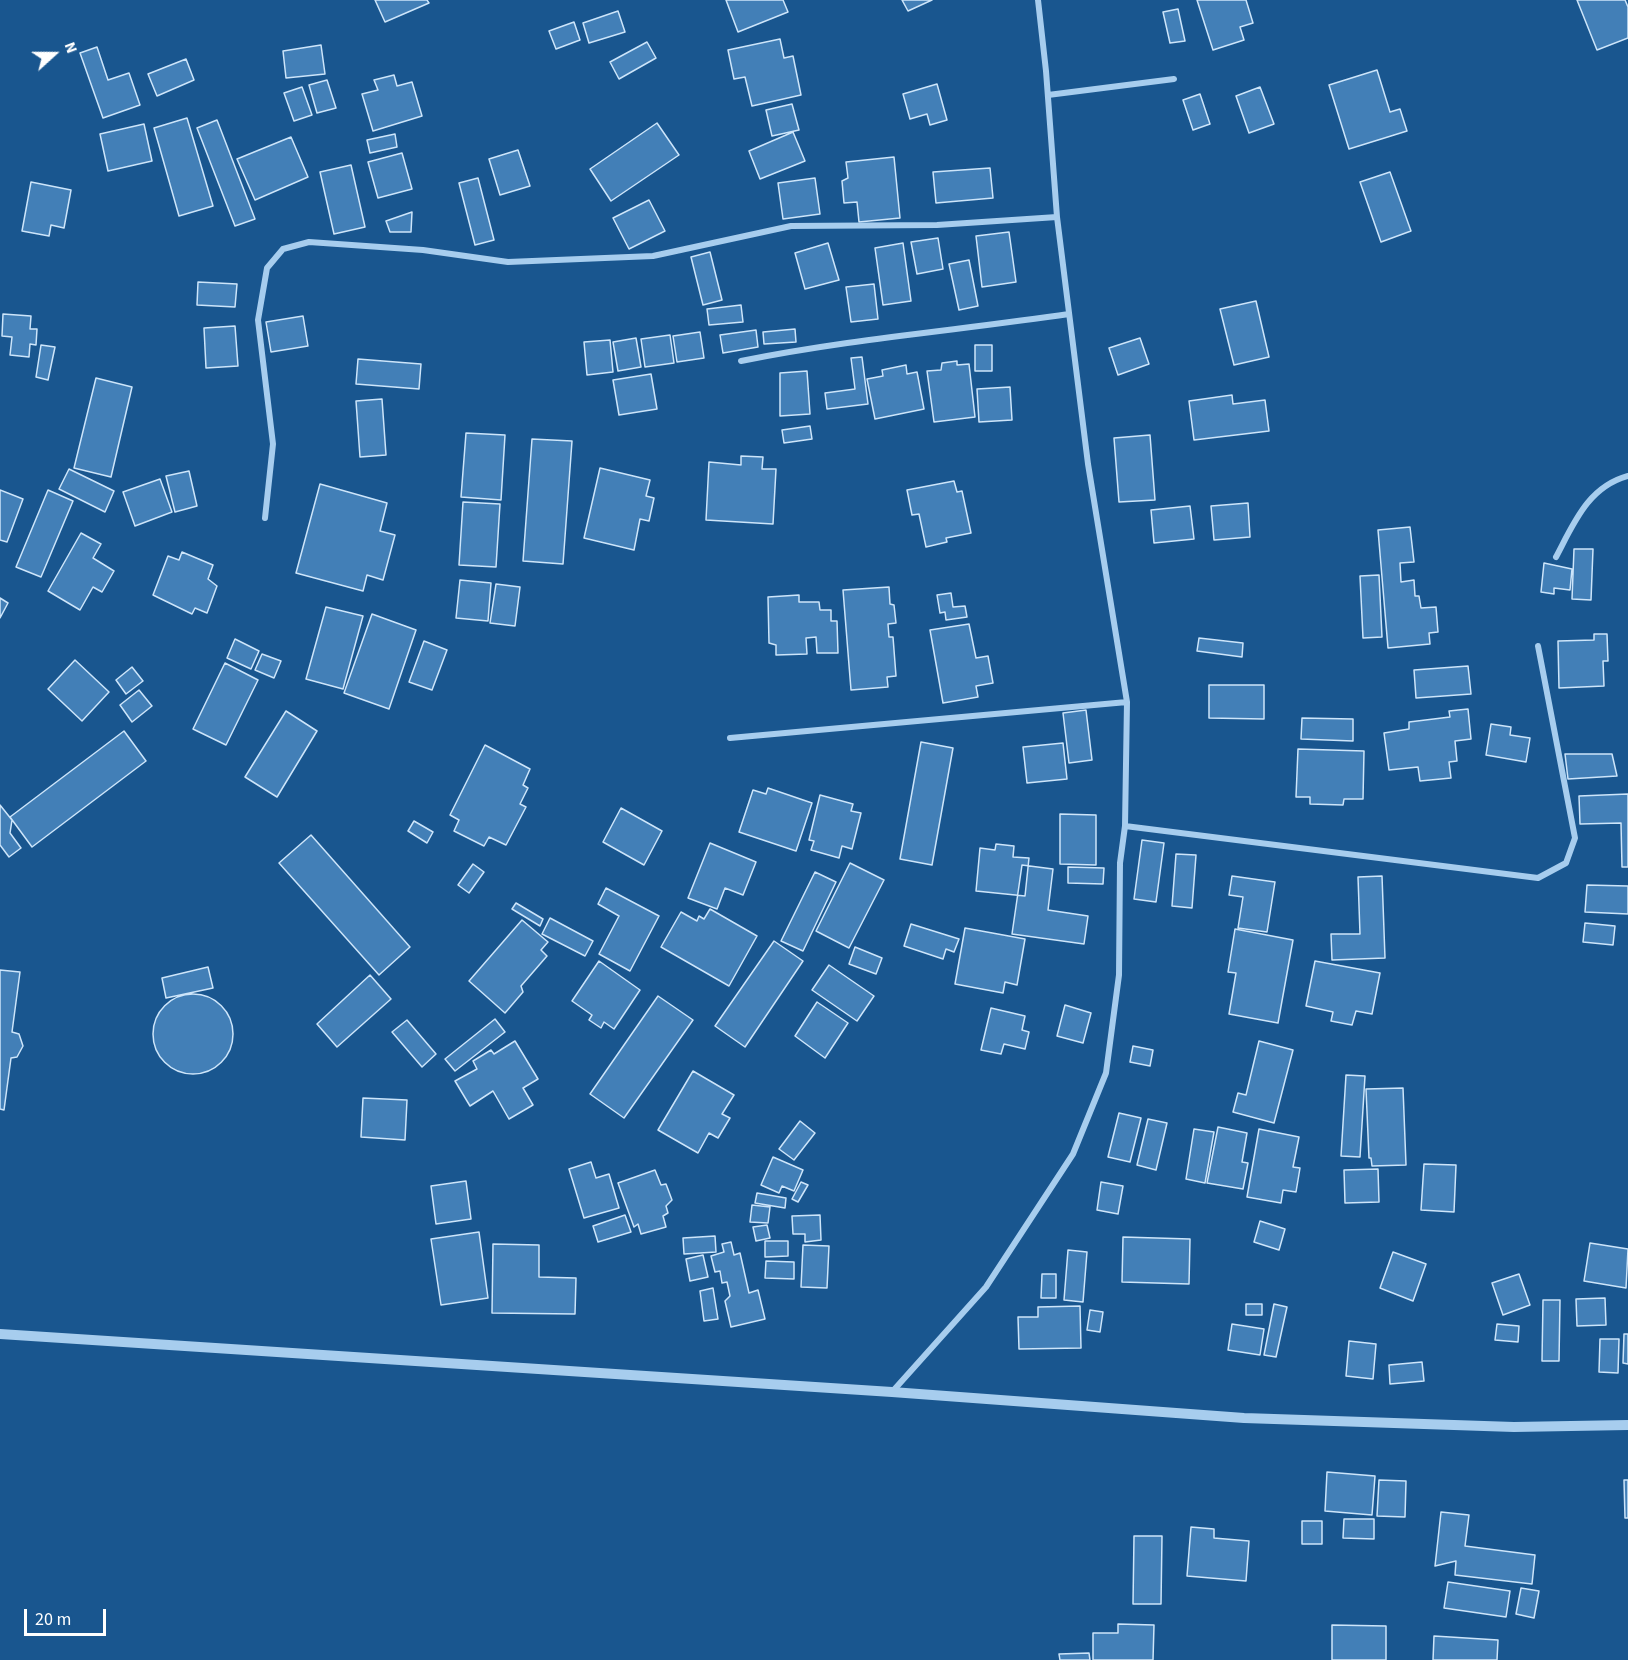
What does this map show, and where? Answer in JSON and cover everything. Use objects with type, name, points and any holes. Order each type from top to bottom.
[{"type":"street","points":[[892,1392],[986,1287],[1073,1154],[1106,1073],[1119,975],[1120,863],[1125,826],[1127,702],[1088,464],[1057,217],[1038,0]]},
{"type":"street","points":[[1048,95],[1174,79]]},
{"type":"street","points":[[265,518],[273,444],[258,320],[267,268],[283,249],[309,242],[423,250],[508,262],[653,256],[791,226],[937,225],[1057,217]]},
{"type":"street","points":[[741,361],[873,338],[948,332],[1069,314]]},
{"type":"street","points":[[1556,557],[1585,503],[1611,480],[1628,476]]},
{"type":"street","points":[[1125,826],[1538,878],[1566,863],[1575,838],[1538,646]]},
{"type":"street","points":[[730,738],[1127,702]]},
{"type":"street","points":[[0,1334],[892,1392],[1244,1418],[1514,1427],[1628,1425]]},
{"type":"building","points":[[375,0],[427,0],[429,3],[385,22]]},
{"type":"building","points":[[726,0],[783,0],[788,12],[738,32]]},
{"type":"building","points":[[902,0],[932,0],[908,11]]},
{"type":"building","points":[[1197,0],[1246,0],[1253,23],[1240,27],[1244,40],[1213,50]]},
{"type":"building","points":[[1577,0],[1625,0],[1628,7],[1628,38],[1597,50]]},
{"type":"building","points":[[1178,9],[1185,41],[1170,43],[1163,12]]},
{"type":"building","points":[[618,11],[625,32],[589,43],[583,23]]},
{"type":"building","points":[[574,22],[580,40],[556,49],[549,31]]},
{"type":"building","points":[[780,39],[784,58],[793,56],[801,95],[752,106],[745,77],[734,79],[728,50]]},
{"type":"building","points":[[647,42],[656,58],[619,79],[610,62]]},
{"type":"building","points":[[321,45],[325,74],[286,78],[283,51]]},
{"type":"building","points":[[97,47],[108,80],[129,73],[140,105],[103,118],[80,53]]},
{"type":"building","points":[[186,59],[194,80],[157,96],[148,74]]},
{"type":"building","points":[[1377,70],[1390,112],[1400,109],[1407,131],[1349,149],[1329,85]]},
{"type":"building","points":[[394,75],[397,86],[412,82],[422,116],[373,131],[362,94],[378,90],[374,80]]},
{"type":"building","points":[[327,80],[336,108],[317,113],[309,85]]},
{"type":"building","points":[[937,84],[947,120],[930,125],[927,114],[910,119],[903,94]]},
{"type":"building","points":[[302,87],[312,115],[294,121],[284,93]]},
{"type":"building","points":[[1260,87],[1274,124],[1249,133],[1236,96]]},
{"type":"building","points":[[1200,94],[1210,124],[1193,130],[1183,100]]},
{"type":"building","points":[[792,104],[799,130],[772,136],[766,110]]},
{"type":"building","points":[[187,118],[213,206],[179,216],[154,128]]},
{"type":"building","points":[[217,120],[255,219],[235,226],[197,128]]},
{"type":"building","points":[[657,123],[679,155],[611,201],[590,169]]},
{"type":"building","points":[[144,124],[152,161],[108,171],[100,134]]},
{"type":"building","points":[[793,132],[805,161],[760,179],[749,151]]},
{"type":"building","points":[[395,134],[397,147],[370,153],[367,140]]},
{"type":"building","points":[[291,137],[308,177],[255,200],[237,159]]},
{"type":"building","points":[[518,150],[530,186],[500,195],[489,159]]},
{"type":"building","points":[[402,153],[412,189],[378,198],[368,162]]},
{"type":"building","points":[[894,157],[900,218],[859,222],[857,202],[844,203],[842,181],[848,178],[846,162]]},
{"type":"building","points":[[351,165],[365,227],[334,234],[320,172]]},
{"type":"building","points":[[990,168],[993,198],[936,203],[933,172]]},
{"type":"building","points":[[1390,172],[1411,231],[1381,242],[1360,182]]},
{"type":"building","points":[[478,178],[494,240],[475,245],[459,183]]},
{"type":"building","points":[[815,178],[820,214],[783,219],[778,183]]},
{"type":"building","points":[[31,182],[71,190],[64,228],[51,225],[49,236],[22,231]]},
{"type":"building","points":[[649,200],[665,231],[629,249],[613,218]]},
{"type":"building","points":[[412,212],[411,232],[390,232],[386,221]]},
{"type":"building","points":[[1009,232],[1016,282],[982,287],[976,236]]},
{"type":"building","points":[[938,238],[943,269],[917,274],[911,242]]},
{"type":"building","points":[[828,243],[839,280],[805,289],[795,253]]},
{"type":"building","points":[[903,243],[911,301],[883,305],[875,248]]},
{"type":"building","points":[[710,252],[722,300],[703,305],[691,257]]},
{"type":"building","points":[[969,260],[978,306],[959,310],[949,264]]},
{"type":"building","points":[[198,282],[237,284],[235,307],[197,305]]},
{"type":"building","points":[[874,284],[878,319],[851,322],[846,287]]},
{"type":"building","points":[[1256,301],[1269,357],[1234,365],[1220,309]]},
{"type":"building","points":[[741,305],[743,322],[709,325],[707,309]]},
{"type":"building","points":[[3,314],[31,316],[30,329],[37,329],[36,345],[30,344],[29,357],[10,355],[12,337],[2,336]]},
{"type":"building","points":[[303,316],[308,346],[271,352],[266,322]]},
{"type":"building","points":[[235,326],[238,366],[206,368],[204,328]]},
{"type":"building","points":[[795,329],[796,342],[764,344],[763,332]]},
{"type":"building","points":[[756,330],[758,347],[723,353],[720,335]]},
{"type":"building","points":[[700,332],[704,358],[677,362],[673,336]]},
{"type":"building","points":[[670,335],[674,363],[645,367],[641,339]]},
{"type":"building","points":[[636,338],[641,367],[618,371],[613,342]]},
{"type":"building","points":[[1140,338],[1149,364],[1118,375],[1109,348]]},
{"type":"building","points":[[610,340],[613,372],[587,375],[584,342]]},
{"type":"building","points":[[41,345],[55,347],[48,380],[36,377]]},
{"type":"building","points":[[975,345],[992,345],[992,371],[975,371]]},
{"type":"building","points":[[862,357],[868,404],[827,409],[825,393],[855,389],[851,358]]},
{"type":"building","points":[[358,359],[421,364],[419,389],[356,384]]},
{"type":"building","points":[[957,361],[957,365],[969,364],[975,417],[934,422],[927,371],[941,370],[942,363]]},
{"type":"building","points":[[906,365],[907,374],[917,372],[924,409],[875,419],[867,379],[883,376],[882,370]]},
{"type":"building","points":[[807,371],[810,414],[780,416],[780,373]]},
{"type":"building","points":[[651,374],[657,409],[619,415],[613,380]]},
{"type":"building","points":[[96,378],[132,387],[111,477],[74,468]]},
{"type":"building","points":[[1010,387],[1012,420],[979,422],[977,389]]},
{"type":"building","points":[[1232,395],[1233,404],[1265,400],[1269,431],[1194,440],[1189,401]]},
{"type":"building","points":[[382,399],[386,455],[360,457],[356,401]]},
{"type":"building","points":[[810,426],[812,439],[784,443],[782,430]]},
{"type":"building","points":[[466,433],[505,435],[501,500],[461,497]]},
{"type":"building","points":[[1150,435],[1155,500],[1119,502],[1114,438]]},
{"type":"building","points":[[532,439],[572,441],[563,564],[523,561]]},
{"type":"building","points":[[741,456],[763,457],[762,469],[776,469],[773,524],[706,520],[709,462],[741,465]]},
{"type":"building","points":[[600,468],[650,480],[646,496],[654,498],[649,521],[640,519],[634,550],[584,538]]},
{"type":"building","points":[[69,469],[114,491],[105,512],[59,489]]},
{"type":"building","points":[[189,471],[197,506],[175,512],[166,476]]},
{"type":"building","points":[[160,479],[172,512],[135,526],[123,492]]},
{"type":"building","points":[[954,481],[957,492],[962,491],[971,533],[946,538],[947,542],[926,547],[919,514],[912,515],[907,490]]},
{"type":"building","points":[[320,484],[387,503],[380,531],[395,535],[383,580],[367,575],[363,591],[296,573]]},
{"type":"building","points":[[0,490],[23,499],[7,542],[0,540]]},
{"type":"building","points":[[48,490],[73,501],[41,577],[16,567]]},
{"type":"building","points":[[463,502],[500,504],[496,567],[459,565]]},
{"type":"building","points":[[1248,503],[1250,537],[1214,540],[1211,506]]},
{"type":"building","points":[[1190,506],[1194,539],[1154,543],[1151,510]]},
{"type":"building","points":[[1410,527],[1414,562],[1400,563],[1401,582],[1414,580],[1415,596],[1419,596],[1421,608],[1436,607],[1438,632],[1429,633],[1430,644],[1388,648],[1378,530]]},
{"type":"building","points":[[81,533],[101,544],[93,558],[114,571],[102,592],[93,587],[80,610],[48,591]]},
{"type":"building","points":[[1574,549],[1593,549],[1591,600],[1572,599]]},
{"type":"building","points":[[182,552],[213,565],[208,579],[217,586],[207,613],[195,608],[192,614],[153,595],[168,556],[179,560]]},
{"type":"building","points":[[1544,563],[1572,569],[1570,590],[1554,588],[1554,594],[1541,592]]},
{"type":"building","points":[[1379,575],[1382,637],[1363,638],[1360,576]]},
{"type":"building","points":[[460,580],[491,583],[488,621],[456,618]]},
{"type":"building","points":[[496,584],[520,587],[515,626],[490,623]]},
{"type":"building","points":[[889,587],[890,604],[894,605],[896,623],[888,624],[889,637],[893,637],[896,676],[887,677],[888,687],[851,690],[843,590]]},
{"type":"building","points":[[951,593],[953,607],[965,606],[967,617],[946,620],[945,612],[940,613],[937,595]]},
{"type":"building","points":[[799,595],[799,602],[819,602],[820,610],[831,610],[831,621],[837,621],[838,653],[817,653],[816,637],[806,638],[807,654],[776,655],[776,645],[769,643],[768,597]]},
{"type":"building","points":[[0,598],[8,603],[0,618]]},
{"type":"building","points":[[326,607],[363,616],[343,689],[306,679]]},
{"type":"building","points":[[372,614],[416,630],[389,709],[344,693]]},
{"type":"building","points":[[969,624],[976,658],[988,656],[993,683],[976,686],[978,697],[943,703],[930,630]]},
{"type":"building","points":[[1594,634],[1607,634],[1608,661],[1603,661],[1604,686],[1559,688],[1558,641],[1594,640]]},
{"type":"building","points":[[1199,638],[1243,643],[1242,657],[1197,651]]},
{"type":"building","points":[[235,639],[259,651],[251,669],[227,658]]},
{"type":"building","points":[[424,641],[447,650],[432,690],[409,682]]},
{"type":"building","points":[[262,654],[281,661],[274,678],[255,670]]},
{"type":"building","points":[[75,660],[109,692],[82,721],[48,689]]},
{"type":"building","points":[[225,663],[258,680],[226,745],[193,729]]},
{"type":"building","points":[[1468,666],[1471,694],[1416,698],[1414,670]]},
{"type":"building","points":[[132,667],[143,681],[126,694],[116,680]]},
{"type":"building","points":[[1209,685],[1264,685],[1264,719],[1209,718]]},
{"type":"building","points":[[139,690],[152,706],[132,722],[120,705]]},
{"type":"building","points":[[1468,709],[1471,739],[1455,741],[1457,761],[1449,762],[1451,778],[1420,781],[1418,767],[1389,770],[1384,733],[1409,729],[1409,722],[1450,717],[1449,711]]},
{"type":"building","points":[[1086,710],[1092,760],[1069,763],[1063,713]]},
{"type":"building","points":[[286,711],[317,731],[277,797],[245,777]]},
{"type":"building","points":[[1302,718],[1353,719],[1353,741],[1301,739]]},
{"type":"building","points":[[1491,724],[1511,727],[1510,735],[1530,738],[1526,762],[1486,755]]},
{"type":"building","points":[[124,731],[146,761],[32,847],[10,817]]},
{"type":"building","points":[[921,742],[953,748],[932,865],[900,859]]},
{"type":"building","points":[[1063,743],[1067,779],[1027,783],[1023,747]]},
{"type":"building","points":[[485,745],[530,769],[523,785],[528,788],[520,804],[526,807],[506,845],[489,837],[484,846],[454,831],[459,820],[450,815]]},
{"type":"building","points":[[1298,749],[1364,751],[1363,799],[1344,799],[1343,805],[1310,804],[1310,797],[1296,797]]},
{"type":"building","points":[[1565,754],[1612,754],[1617,776],[1568,779]]},
{"type":"building","points":[[768,788],[812,803],[796,851],[739,832],[753,790],[766,794]]},
{"type":"building","points":[[1628,794],[1628,867],[1622,867],[1621,823],[1580,824],[1579,796]]},
{"type":"building","points":[[820,795],[853,804],[851,811],[861,813],[852,849],[842,846],[839,858],[811,850],[814,841],[809,840]]},
{"type":"building","points":[[0,805],[12,820],[10,833],[21,848],[9,857],[0,845]]},
{"type":"building","points":[[621,808],[662,831],[644,865],[603,842]]},
{"type":"building","points":[[1060,814],[1096,815],[1096,865],[1060,864]]},
{"type":"building","points":[[414,821],[433,832],[427,843],[408,831]]},
{"type":"building","points":[[311,835],[410,947],[379,975],[279,863]]},
{"type":"building","points":[[1142,840],[1164,843],[1156,902],[1134,899]]},
{"type":"building","points":[[710,843],[756,862],[743,895],[725,888],[717,909],[688,898]]},
{"type":"building","points":[[996,844],[1014,846],[1013,857],[1029,858],[1025,896],[976,891],[980,848],[995,850]]},
{"type":"building","points":[[1176,854],[1196,855],[1192,908],[1172,906]]},
{"type":"building","points":[[850,863],[884,880],[849,948],[816,931]]},
{"type":"building","points":[[473,864],[484,872],[469,893],[458,885]]},
{"type":"building","points":[[1022,865],[1053,869],[1048,910],[1088,916],[1084,944],[1012,934]]},
{"type":"building","points":[[1068,867],[1104,868],[1103,884],[1068,883]]},
{"type":"building","points":[[815,872],[836,882],[803,951],[781,941]]},
{"type":"building","points":[[1232,876],[1275,882],[1267,932],[1238,928],[1243,897],[1229,895]]},
{"type":"building","points":[[1382,876],[1385,958],[1332,960],[1331,934],[1360,934],[1358,877]]},
{"type":"building","points":[[1587,885],[1628,886],[1628,914],[1585,912]]},
{"type":"building","points":[[606,888],[659,916],[630,971],[599,954],[619,916],[598,904]]},
{"type":"building","points":[[516,903],[543,919],[540,926],[512,909]]},
{"type":"building","points":[[710,909],[757,936],[729,986],[661,947],[681,912],[697,921],[699,916],[704,919]]},
{"type":"building","points":[[550,918],[593,941],[585,956],[542,934]]},
{"type":"building","points":[[522,920],[548,942],[541,950],[547,956],[521,986],[523,992],[505,1013],[469,981]]},
{"type":"building","points":[[1585,923],[1615,926],[1613,945],[1583,942]]},
{"type":"building","points":[[911,924],[959,939],[954,952],[946,949],[943,959],[904,946]]},
{"type":"building","points":[[965,928],[1025,939],[1017,985],[1005,982],[1003,993],[955,984]]},
{"type":"building","points":[[1235,929],[1293,940],[1278,1023],[1229,1014],[1236,973],[1228,972]]},
{"type":"building","points":[[774,941],[803,961],[745,1047],[715,1026]]},
{"type":"building","points":[[855,947],[882,958],[876,974],[849,964]]},
{"type":"building","points":[[599,961],[640,990],[614,1029],[604,1022],[601,1028],[589,1020],[592,1015],[572,1001]]},
{"type":"building","points":[[1315,961],[1380,973],[1372,1014],[1356,1011],[1352,1025],[1331,1021],[1333,1012],[1306,1006]]},
{"type":"building","points":[[829,965],[874,996],[857,1021],[812,990]]},
{"type":"building","points":[[208,967],[213,988],[166,998],[162,978]]},
{"type":"building","points":[[0,970],[20,972],[12,1032],[19,1034],[23,1046],[17,1057],[11,1058],[4,1110],[0,1109]]},
{"type":"building","points":[[370,975],[391,999],[337,1047],[317,1024]]},
{"type":"building","points":[[185,994],[201,994],[222,1005],[233,1026],[233,1042],[222,1063],[201,1074],[185,1074],[171,1068],[159,1056],[153,1042],[153,1026],[159,1012],[171,1000]]},
{"type":"building","points":[[658,996],[693,1020],[624,1118],[590,1094]]},
{"type":"building","points":[[817,1002],[848,1023],[825,1058],[795,1036]]},
{"type":"building","points":[[1065,1005],[1091,1013],[1083,1043],[1057,1036]]},
{"type":"building","points":[[991,1008],[1025,1016],[1022,1030],[1029,1032],[1025,1049],[1004,1044],[1001,1054],[981,1050]]},
{"type":"building","points":[[495,1019],[505,1032],[455,1071],[445,1059]]},
{"type":"building","points":[[407,1020],[436,1054],[422,1067],[392,1032]]},
{"type":"building","points":[[515,1041],[538,1079],[523,1088],[533,1105],[509,1119],[493,1091],[470,1106],[455,1081],[477,1069],[473,1061],[491,1050],[494,1054]]},
{"type":"building","points":[[1259,1041],[1293,1050],[1274,1123],[1233,1112],[1238,1093],[1246,1095]]},
{"type":"building","points":[[1133,1046],[1153,1050],[1150,1066],[1130,1062]]},
{"type":"building","points":[[693,1071],[734,1095],[722,1114],[730,1118],[718,1138],[709,1133],[698,1153],[658,1130]]},
{"type":"building","points":[[1346,1075],[1365,1076],[1360,1157],[1341,1156]]},
{"type":"building","points":[[1403,1088],[1406,1165],[1372,1166],[1371,1158],[1369,1158],[1366,1089]]},
{"type":"building","points":[[363,1098],[407,1100],[405,1140],[361,1137]]},
{"type":"building","points":[[1119,1113],[1141,1118],[1130,1162],[1108,1157]]},
{"type":"building","points":[[1148,1119],[1167,1123],[1156,1170],[1137,1165]]},
{"type":"building","points":[[800,1121],[815,1133],[794,1160],[779,1149]]},
{"type":"building","points":[[1218,1127],[1247,1133],[1242,1162],[1248,1163],[1243,1189],[1207,1183]]},
{"type":"building","points":[[1194,1129],[1214,1132],[1205,1183],[1186,1179]]},
{"type":"building","points":[[1259,1129],[1299,1137],[1293,1167],[1300,1168],[1296,1192],[1283,1190],[1281,1203],[1247,1197]]},
{"type":"building","points":[[773,1157],[803,1170],[794,1191],[782,1186],[779,1193],[761,1185]]},
{"type":"building","points":[[591,1162],[596,1178],[609,1174],[619,1208],[584,1218],[569,1169]]},
{"type":"building","points":[[1424,1164],[1456,1165],[1454,1212],[1421,1210]]},
{"type":"building","points":[[1378,1169],[1379,1202],[1345,1203],[1344,1170]]},
{"type":"building","points":[[655,1170],[661,1185],[666,1184],[672,1200],[666,1206],[668,1213],[663,1216],[666,1227],[641,1234],[638,1224],[634,1227],[618,1183]]},
{"type":"building","points":[[466,1181],[471,1219],[436,1224],[431,1186]]},
{"type":"building","points":[[801,1182],[808,1185],[798,1202],[792,1199]]},
{"type":"building","points":[[1101,1182],[1123,1186],[1118,1214],[1097,1210]]},
{"type":"building","points":[[757,1193],[786,1198],[785,1208],[755,1203]]},
{"type":"building","points":[[752,1205],[770,1207],[768,1223],[750,1222]]},
{"type":"building","points":[[625,1215],[631,1232],[598,1242],[593,1226]]},
{"type":"building","points":[[820,1215],[821,1240],[805,1242],[805,1234],[793,1234],[792,1216]]},
{"type":"building","points":[[1260,1221],[1285,1229],[1279,1250],[1254,1242]]},
{"type":"building","points":[[767,1225],[770,1238],[756,1241],[753,1227]]},
{"type":"building","points":[[479,1232],[488,1298],[441,1305],[431,1239]]},
{"type":"building","points":[[715,1236],[716,1252],[684,1254],[683,1238]]},
{"type":"building","points":[[1123,1237],[1190,1239],[1189,1284],[1122,1282]]},
{"type":"building","points":[[765,1241],[788,1241],[788,1256],[765,1257]]},
{"type":"building","points":[[731,1242],[734,1255],[740,1253],[749,1293],[758,1290],[765,1319],[731,1327],[725,1301],[730,1296],[727,1282],[722,1283],[720,1271],[715,1272],[711,1256],[724,1252],[722,1244]]},
{"type":"building","points":[[1590,1243],[1628,1249],[1626,1288],[1584,1281]]},
{"type":"building","points":[[493,1244],[539,1245],[539,1277],[576,1278],[575,1314],[492,1313]]},
{"type":"building","points":[[803,1245],[829,1246],[827,1288],[801,1287]]},
{"type":"building","points":[[1068,1250],[1087,1252],[1083,1302],[1064,1300]]},
{"type":"building","points":[[1393,1252],[1426,1264],[1413,1301],[1380,1288]]},
{"type":"building","points":[[703,1255],[708,1277],[690,1281],[686,1259]]},
{"type":"building","points":[[766,1261],[794,1262],[794,1279],[765,1278]]},
{"type":"building","points":[[1042,1274],[1056,1274],[1056,1298],[1041,1298]]},
{"type":"building","points":[[1519,1274],[1530,1305],[1503,1315],[1492,1283]]},
{"type":"building","points":[[713,1288],[718,1319],[704,1321],[700,1291]]},
{"type":"building","points":[[1605,1298],[1606,1325],[1577,1326],[1576,1299]]},
{"type":"building","points":[[1543,1300],[1560,1300],[1559,1361],[1542,1361]]},
{"type":"building","points":[[1246,1304],[1262,1304],[1262,1315],[1246,1315]]},
{"type":"building","points":[[1274,1304],[1287,1307],[1276,1357],[1264,1355]]},
{"type":"building","points":[[1080,1306],[1081,1348],[1019,1349],[1018,1317],[1038,1317],[1038,1307]]},
{"type":"building","points":[[1090,1310],[1103,1312],[1100,1332],[1087,1330]]},
{"type":"building","points":[[1232,1324],[1264,1329],[1260,1355],[1228,1350]]},
{"type":"building","points":[[1497,1324],[1519,1326],[1518,1342],[1495,1340]]},
{"type":"building","points":[[1624,1334],[1628,1334],[1628,1364],[1623,1363]]},
{"type":"building","points":[[1600,1339],[1619,1339],[1618,1373],[1599,1372]]},
{"type":"building","points":[[1349,1341],[1376,1344],[1373,1379],[1346,1376]]},
{"type":"building","points":[[1422,1362],[1424,1381],[1390,1384],[1389,1365]]},
{"type":"building","points":[[1327,1472],[1375,1476],[1372,1515],[1325,1511]]},
{"type":"building","points":[[1379,1480],[1406,1481],[1405,1517],[1377,1516]]},
{"type":"building","points":[[1624,1480],[1628,1480],[1628,1518],[1625,1518]]},
{"type":"building","points":[[1441,1512],[1469,1515],[1465,1546],[1535,1555],[1532,1584],[1455,1575],[1456,1561],[1435,1566]]},
{"type":"building","points":[[1344,1519],[1374,1519],[1374,1539],[1343,1538]]},
{"type":"building","points":[[1302,1521],[1322,1521],[1322,1544],[1302,1544]]},
{"type":"building","points":[[1191,1527],[1214,1529],[1214,1538],[1249,1541],[1246,1581],[1187,1576]]},
{"type":"building","points":[[1134,1536],[1162,1536],[1161,1604],[1133,1604]]},
{"type":"building","points":[[1448,1582],[1510,1591],[1506,1617],[1444,1608]]},
{"type":"building","points":[[1521,1588],[1539,1591],[1534,1618],[1516,1614]]},
{"type":"building","points":[[1118,1624],[1154,1625],[1153,1660],[1093,1660],[1093,1633],[1118,1633]]},
{"type":"building","points":[[1332,1625],[1386,1626],[1386,1660],[1332,1660]]},
{"type":"building","points":[[1434,1636],[1498,1640],[1497,1660],[1433,1660]]},
{"type":"building","points":[[1089,1653],[1090,1660],[1060,1660],[1059,1654]]}]
